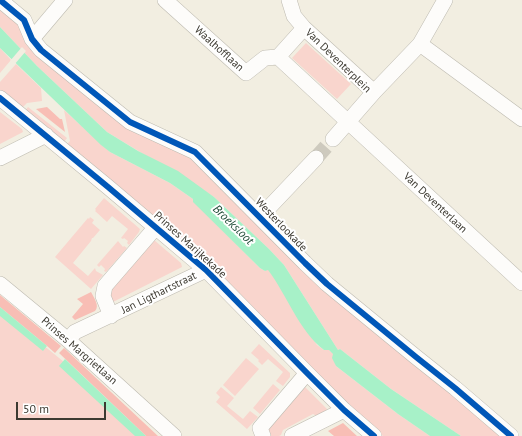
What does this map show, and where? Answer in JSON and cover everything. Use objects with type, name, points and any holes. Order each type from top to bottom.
[{"type":"street","name":"Westerlookade","points":[[0,0],[24,20],[32,39],[41,50],[130,122],[195,152],[305,263],[328,284],[511,436]]},
{"type":"street","points":[[32,39],[65,0]]},
{"type":"street","name":"Waalhofflaan","points":[[165,0],[246,73],[266,58],[278,57]]},
{"type":"street","points":[[290,0],[294,16],[304,28]]},
{"type":"street","points":[[374,92],[420,44],[445,0]]},
{"type":"street","name":"Van Deventerplein","points":[[278,57],[304,28],[374,92],[333,139]]},
{"type":"street","points":[[420,44],[522,119]]},
{"type":"street","points":[[278,57],[348,123]]},
{"type":"street","name":"Prinses Marijkekade","points":[[0,98],[206,270],[344,410],[374,436]]},
{"type":"street","name":"Van Deventerlaan","points":[[348,123],[522,283]]},
{"type":"street","points":[[0,158],[46,135]]},
{"type":"street","points":[[260,217],[316,158]]},
{"type":"street","name":"Jan Ligthartstraat","points":[[111,316],[103,296],[104,286],[156,227]]},
{"type":"street","name":"Jan Ligthartstraat","points":[[68,340],[75,332],[206,270]]},
{"type":"street","name":"Prinses Margrietlaan","points":[[0,284],[68,340],[174,436]]},
{"type":"street","points":[[263,436],[260,428],[307,373]]},
{"type":"street","points":[[292,436],[344,410]]},
{"type":"shaded area","points":[[0,9],[19,25],[30,47],[189,155],[434,380],[501,436],[461,436],[391,389],[340,349],[338,350],[284,265],[269,249],[214,197],[107,132],[37,66],[0,27]]},
{"type":"shaded area","points":[[306,43],[351,84],[337,99],[292,58]]},
{"type":"shaded area","points":[[0,48],[11,60],[0,73]]},
{"type":"shaded area","points":[[16,64],[41,88],[42,101],[27,103],[22,108],[0,91],[0,82]]},
{"type":"shaded area","points":[[28,107],[67,138],[64,142],[25,111]]},
{"type":"shaded area","points":[[47,107],[60,119],[62,119],[65,132],[36,109]]},
{"type":"shaded area","points":[[64,110],[110,152],[170,183],[193,199],[194,202],[260,268],[265,271],[268,269],[317,345],[334,354],[336,366],[398,414],[430,436],[383,436],[357,414],[67,144],[70,141]]},
{"type":"shaded area","points":[[0,112],[22,129],[23,132],[0,144]]},
{"type":"shaded area","points":[[104,198],[140,229],[129,245],[127,243],[128,241],[121,238],[128,229],[112,216],[107,222],[95,211]]},
{"type":"shaded area","points":[[90,217],[94,220],[92,223],[100,230],[73,263],[88,276],[95,268],[96,271],[103,275],[91,289],[55,257]]},
{"type":"shaded area","points":[[154,240],[181,263],[182,267],[113,302],[110,296],[111,288]]},
{"type":"shaded area","points":[[118,241],[123,247],[124,246],[127,248],[106,272],[101,265],[99,267],[97,265]]},
{"type":"shaded area","points":[[91,292],[96,302],[97,307],[95,311],[75,320],[72,317],[83,304],[77,299]]},
{"type":"shaded area","points":[[0,295],[61,346],[55,353],[0,307]]},
{"type":"shaded area","points":[[0,310],[64,362],[142,436],[0,436]]},
{"type":"shaded area","points":[[259,344],[290,373],[290,377],[283,386],[276,381],[283,372],[268,359],[262,365],[251,353]]},
{"type":"shaded area","points":[[64,348],[158,436],[146,436],[59,353]]},
{"type":"shaded area","points":[[246,358],[259,369],[235,396],[223,385]]},
{"type":"shaded area","points":[[273,384],[280,390],[260,414],[253,408]]},
{"type":"shaded area","points":[[221,387],[234,398],[227,406],[243,419],[250,411],[258,417],[247,429],[216,402],[220,397],[216,393]]},
{"type":"shaded area","points":[[305,387],[327,409],[325,412],[317,416],[313,414],[283,430],[279,436],[270,436],[267,430]]},
{"type":"shaded area","points":[[343,423],[357,436],[334,436],[328,431]]},
{"type":"water","name":"Broeksloot","points":[[0,27],[37,66],[107,132],[138,151],[178,171],[214,197],[269,249],[284,265],[338,350],[340,349],[391,389],[461,436],[430,436],[398,414],[336,366],[332,358],[333,354],[329,350],[324,350],[307,333],[268,270],[265,271],[260,268],[193,202],[193,199],[170,183],[110,152],[101,145],[0,48]]},
{"type":"water","points":[[0,307],[47,346],[43,351],[0,316]]},
{"type":"water","points":[[65,359],[146,436],[135,436],[59,366]]},
{"type":"pier","points":[[22,47],[26,51],[14,65],[10,61]]},
{"type":"tunnel","points":[[316,158],[333,139]]},
{"type":"cycle path","points":[[0,0],[24,20],[32,39],[41,50],[130,122],[195,152],[327,284],[455,388],[511,436]]},
{"type":"cycle path","points":[[0,98],[206,270],[344,410],[374,436]]}]
